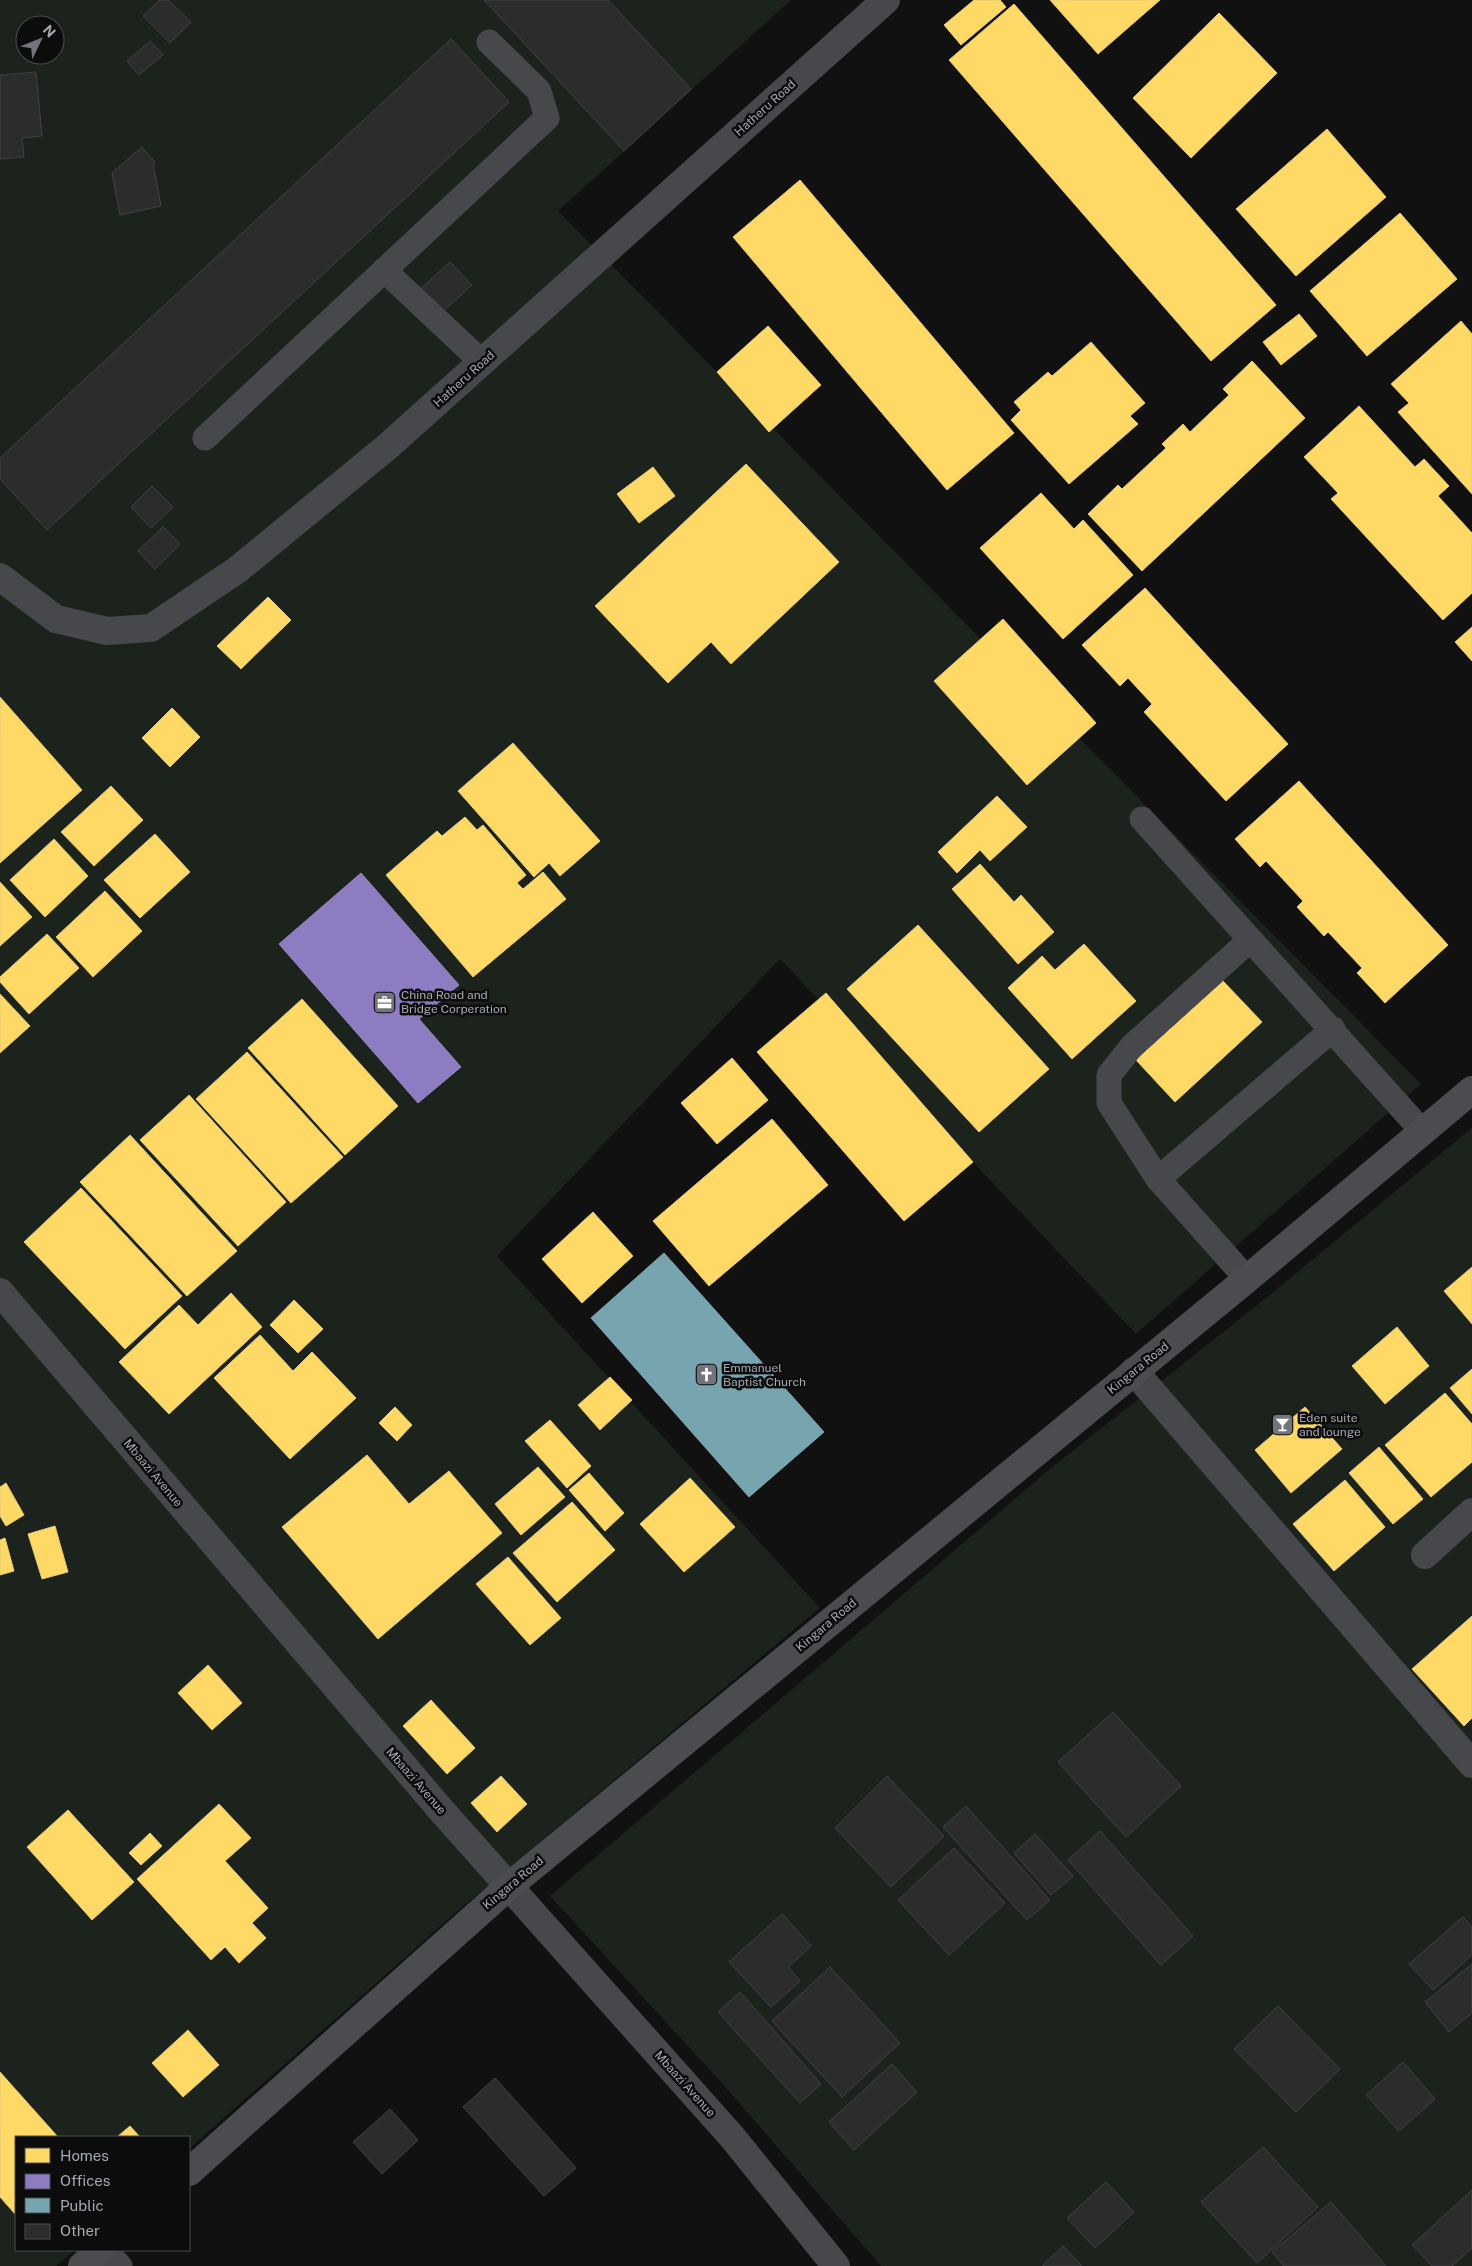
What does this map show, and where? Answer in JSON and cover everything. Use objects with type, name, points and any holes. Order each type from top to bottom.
[{"type":"main road","name":"Kingara Road","points":[[190,2171],[508,1887],[1247,1279],[1472,1090]]},
{"type":"main road","points":[[82,2266],[100,2251]]},
{"type":"street","name":"Hatheru Road","points":[[0,577],[56,619],[107,631],[151,628],[237,570],[387,447],[886,0]]},
{"type":"street","name":"Mbaazi Avenue","points":[[0,1292],[289,1634],[508,1887],[733,2138],[836,2266]]},
{"type":"street","points":[[1134,1371],[1472,1764]]},
{"type":"street","points":[[1424,1554],[1472,1512]]},
{"type":"lane","points":[[205,438],[547,118],[539,90],[489,42]]},
{"type":"lane","points":[[384,270],[482,362]]},
{"type":"lane","points":[[1142,819],[1250,940],[1333,1029],[1423,1132]]},
{"type":"lane","points":[[1247,1279],[1158,1180],[1108,1103],[1109,1075],[1132,1046],[1250,940]]},
{"type":"lane","points":[[1158,1180],[1333,1029]]},
{"type":"lane","points":[[106,2251],[120,2266]]},
{"type":"shaded area","points":[[0,0],[791,0],[558,211],[1421,1084],[1136,1334],[780,959],[497,1256],[820,1608],[453,1915],[190,2148],[190,2136],[15,2136],[15,2251],[74,2251],[56,2266],[0,2266]]},
{"type":"shaded area","points":[[1472,1128],[1472,2266],[881,2266],[720,2081],[550,1896],[1051,1468],[1260,1303]]},
{"type":"building: Homes","points":[[974,0],[1000,0],[1006,7],[961,45],[944,25]]},
{"type":"building: Homes","points":[[1050,0],[1160,0],[1098,54]]},
{"type":"building: Homes","points":[[1014,4],[1276,305],[1211,361],[949,60]]},
{"type":"building: Homes","points":[[1219,13],[1277,73],[1191,158],[1133,98]]},
{"type":"building: Homes","points":[[1327,129],[1386,197],[1296,276],[1236,209]]},
{"type":"building: Homes","points":[[800,180],[1014,433],[947,490],[733,237]]},
{"type":"building: Homes","points":[[1400,213],[1457,279],[1367,356],[1310,291]]},
{"type":"building: Homes","points":[[1299,314],[1317,336],[1281,365],[1263,342]]},
{"type":"building: Homes","points":[[1461,321],[1472,334],[1472,494],[1398,412],[1409,403],[1391,384]]},
{"type":"building: Homes","points":[[768,326],[821,385],[769,432],[717,372]]},
{"type":"building: Homes","points":[[1091,342],[1145,403],[1130,416],[1138,424],[1069,484],[1011,420],[1021,410],[1014,402],[1048,372],[1052,376]]},
{"type":"building: Homes","points":[[1252,361],[1305,418],[1142,571],[1088,514],[1118,485],[1122,489],[1166,448],[1162,444],[1183,424],[1190,432],[1229,395],[1223,389]]},
{"type":"building: Homes","points":[[1359,406],[1415,467],[1424,459],[1449,486],[1438,496],[1472,533],[1472,593],[1443,620],[1331,499],[1338,493],[1304,457]]},
{"type":"building: Homes","points":[[746,464],[839,562],[731,664],[711,642],[668,683],[595,606]]},
{"type":"building: Homes","points":[[653,467],[675,496],[639,523],[617,494]]},
{"type":"building: Homes","points":[[1041,493],[1074,529],[1083,520],[1133,575],[1063,639],[980,548]]},
{"type":"building: Homes","points":[[1145,588],[1288,744],[1226,801],[1144,712],[1152,704],[1128,678],[1120,686],[1082,645]]},
{"type":"building: Homes","points":[[268,597],[291,620],[241,669],[217,646]]},
{"type":"building: Homes","points":[[1003,619],[1096,723],[1027,785],[934,681]]},
{"type":"building: Homes","points":[[1472,627],[1472,661],[1455,642]]},
{"type":"building: Homes","points":[[0,697],[82,790],[0,863]]},
{"type":"building: Homes","points":[[172,708],[200,737],[170,767],[142,738]]},
{"type":"building: Homes","points":[[513,743],[600,841],[560,876],[549,863],[534,877],[458,791]]},
{"type":"building: Homes","points":[[1299,781],[1448,945],[1385,1003],[1357,973],[1362,968],[1328,932],[1324,936],[1297,907],[1303,901],[1266,861],[1260,867],[1235,839]]},
{"type":"building: Homes","points":[[111,786],[143,820],[94,866],[61,832]]},
{"type":"building: Homes","points":[[997,796],[1027,827],[990,861],[980,850],[957,873],[938,852]]},
{"type":"building: Homes","points":[[465,817],[477,830],[483,825],[526,875],[517,883],[523,889],[543,872],[566,899],[473,977],[386,875],[437,831],[442,836]]},
{"type":"building: Homes","points":[[155,834],[190,872],[140,918],[104,880]]},
{"type":"building: Homes","points":[[54,839],[88,876],[45,917],[10,880]]},
{"type":"building: Homes","points":[[980,864],[1014,902],[1021,895],[1054,932],[1018,964],[952,889]]},
{"type":"building: Homes","points":[[0,882],[32,917],[0,946]]},
{"type":"building: Homes","points":[[105,891],[142,931],[93,977],[56,937]]},
{"type":"building: Homes","points":[[918,925],[1049,1069],[979,1132],[847,989]]},
{"type":"building: Homes","points":[[47,934],[79,968],[29,1014],[0,982],[0,977]]},
{"type":"building: Homes","points":[[1084,944],[1136,1001],[1072,1059],[1008,988],[1042,956],[1055,970]]},
{"type":"building: Homes","points":[[1223,981],[1262,1022],[1175,1102],[1136,1060]]},
{"type":"building: Homes","points":[[826,993],[973,1162],[904,1221],[757,1052]]},
{"type":"building: Homes","points":[[0,994],[30,1026],[0,1053]]},
{"type":"building: Homes","points":[[302,999],[398,1106],[345,1155],[248,1048]]},
{"type":"building: Homes","points":[[247,1052],[343,1157],[291,1203],[196,1099]]},
{"type":"building: Homes","points":[[732,1058],[768,1100],[717,1144],[681,1103]]},
{"type":"building: Homes","points":[[189,1095],[286,1202],[238,1246],[140,1140]]},
{"type":"building: Homes","points":[[772,1119],[828,1185],[709,1286],[653,1221]]},
{"type":"building: Homes","points":[[130,1135],[237,1251],[187,1296],[80,1182]]},
{"type":"building: Homes","points":[[81,1188],[182,1296],[125,1349],[24,1242]]},
{"type":"building: Homes","points":[[593,1212],[633,1256],[582,1303],[542,1259]]},
{"type":"building: Homes","points":[[1472,1267],[1472,1324],[1444,1291]]},
{"type":"building: Homes","points":[[231,1293],[262,1327],[169,1414],[119,1362],[179,1305],[198,1325]]},
{"type":"building: Homes","points":[[294,1300],[323,1329],[298,1353],[270,1325]]},
{"type":"building: Homes","points":[[1397,1327],[1429,1366],[1385,1404],[1352,1366]]},
{"type":"building: Homes","points":[[260,1335],[293,1371],[312,1352],[356,1398],[290,1459],[214,1378]]},
{"type":"building: Homes","points":[[1472,1369],[1472,1414],[1450,1388]]},
{"type":"building: Homes","points":[[610,1377],[632,1400],[600,1430],[578,1405]]},
{"type":"building: Homes","points":[[1445,1393],[1472,1424],[1472,1462],[1431,1497],[1385,1445]]},
{"type":"building: Homes","points":[[395,1407],[412,1425],[397,1441],[379,1423]]},
{"type":"building: Homes","points":[[1305,1407],[1342,1449],[1291,1493],[1255,1450]]},
{"type":"building: Homes","points":[[550,1420],[591,1466],[567,1488],[525,1441]]},
{"type":"building: Homes","points":[[1379,1447],[1423,1499],[1393,1524],[1349,1473]]},
{"type":"building: Homes","points":[[367,1455],[409,1504],[449,1471],[502,1533],[378,1639],[282,1527]]},
{"type":"building: Homes","points":[[538,1467],[565,1497],[521,1535],[495,1504]]},
{"type":"building: Homes","points":[[589,1473],[624,1513],[605,1531],[569,1490]]},
{"type":"building: Homes","points":[[690,1478],[735,1527],[684,1572],[640,1524]]},
{"type":"building: Homes","points":[[1345,1480],[1385,1527],[1334,1571],[1293,1524]]},
{"type":"building: Homes","points":[[6,1483],[24,1515],[6,1526],[0,1516],[0,1487]]},
{"type":"building: Homes","points":[[572,1502],[615,1550],[557,1602],[513,1553]]},
{"type":"building: Homes","points":[[55,1526],[68,1572],[42,1579],[28,1534]]},
{"type":"building: Homes","points":[[5,1538],[14,1571],[0,1575],[0,1540]]},
{"type":"building: Homes","points":[[508,1557],[561,1618],[530,1645],[476,1584]]},
{"type":"building: Homes","points":[[1472,1616],[1472,1718],[1464,1726],[1412,1669]]},
{"type":"building: Homes","points":[[208,1665],[242,1703],[212,1730],[178,1693]]},
{"type":"building: Homes","points":[[431,1700],[475,1748],[447,1774],[403,1726]]},
{"type":"building: Homes","points":[[501,1776],[527,1804],[497,1832],[471,1803]]},
{"type":"building: Homes","points":[[219,1804],[251,1838],[225,1861],[268,1908],[252,1923],[266,1938],[239,1963],[225,1947],[211,1960],[137,1879]]},
{"type":"building: Homes","points":[[68,1810],[134,1882],[92,1920],[27,1847]]},
{"type":"building: Homes","points":[[150,1833],[162,1846],[141,1865],[129,1853]]},
{"type":"building: Homes","points":[[188,2030],[219,2065],[183,2097],[152,2063]]},
{"type":"building: Homes","points":[[0,2072],[57,2136],[15,2136],[15,2214],[0,2197]]},
{"type":"building: Homes","points":[[130,2126],[139,2136],[118,2136]]},
{"type":"building: Offices","name":"China Road and Bridge Corperation","points":[[361,873],[459,985],[419,1019],[461,1067],[418,1103],[279,944]]},
{"type":"building: Public","name":"Emmanuel Baptist Church","points":[[664,1253],[824,1432],[749,1497],[591,1318]]},
{"type":"building: Other","points":[[160,0],[168,0],[191,22],[170,43],[143,16]]},
{"type":"building: Other","points":[[484,0],[608,0],[691,89],[624,151]]},
{"type":"building: Other","points":[[451,39],[509,102],[47,530],[0,479],[0,458]]},
{"type":"building: Other","points":[[150,41],[163,55],[139,75],[127,61]]},
{"type":"building: Other","points":[[36,72],[42,136],[22,138],[24,157],[0,159],[0,75]]},
{"type":"building: Other","points":[[142,147],[155,162],[153,164],[161,206],[120,215],[112,173]]},
{"type":"building: Other","points":[[450,262],[472,285],[439,315],[418,291]]},
{"type":"building: Other","points":[[152,486],[173,507],[151,528],[131,507]]},
{"type":"building: Other","points":[[163,527],[180,544],[155,569],[138,551]]},
{"type":"building: Other","points":[[1113,1712],[1181,1786],[1126,1837],[1058,1762]]},
{"type":"building: Other","points":[[887,1776],[944,1836],[891,1887],[835,1828]]},
{"type":"building: Other","points":[[966,1806],[1050,1900],[1027,1920],[943,1827]]},
{"type":"building: Other","points":[[1100,1831],[1193,1936],[1161,1965],[1068,1860]]},
{"type":"building: Other","points":[[1035,1834],[1073,1876],[1051,1895],[1014,1853]]},
{"type":"building: Other","points":[[954,1848],[1005,1903],[949,1955],[898,1900]]},
{"type":"building: Other","points":[[782,1914],[811,1946],[788,1967],[800,1981],[771,2007],[729,1962]]},
{"type":"building: Other","points":[[1463,1917],[1472,1927],[1472,1955],[1433,1990],[1409,1964]]},
{"type":"building: Other","points":[[1472,1964],[1472,2013],[1449,2032],[1425,2002]]},
{"type":"building: Other","points":[[830,1967],[900,2043],[842,2097],[772,2021]]},
{"type":"building: Other","points":[[740,1992],[821,2084],[800,2103],[718,2012]]},
{"type":"building: Other","points":[[1278,2006],[1340,2069],[1296,2112],[1234,2049]]},
{"type":"building: Other","points":[[1403,2062],[1435,2099],[1399,2131],[1366,2095]]},
{"type":"building: Other","points":[[892,2064],[917,2092],[854,2150],[829,2122]]},
{"type":"building: Other","points":[[495,2078],[576,2168],[544,2196],[463,2107]]},
{"type":"building: Other","points":[[390,2109],[418,2140],[382,2174],[353,2142]]},
{"type":"building: Other","points":[[1263,2147],[1318,2207],[1257,2263],[1201,2202]]},
{"type":"building: Other","points":[[1106,2182],[1134,2212],[1095,2248],[1067,2218]]},
{"type":"building: Other","points":[[1472,2190],[1472,2248],[1452,2266],[1432,2266],[1412,2245]]},
{"type":"building: Other","points":[[1331,2202],[1386,2266],[1284,2266],[1272,2252]]},
{"type":"building: Other","points":[[1063,2246],[1082,2266],[1042,2266]]},
{"type":"place","name":"China Road and Bridge Corperation","points":[[385,1002]]},
{"type":"place","name":"Emmanuel Baptist Church","points":[[707,1375]]},
{"type":"place","name":"Eden suite and lounge","points":[[1283,1425]]}]
